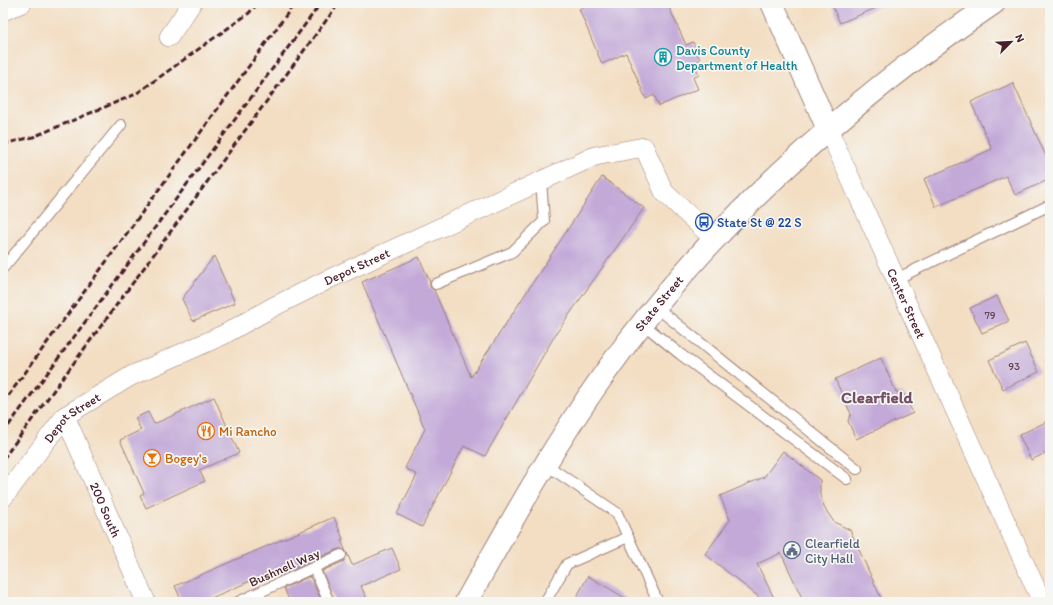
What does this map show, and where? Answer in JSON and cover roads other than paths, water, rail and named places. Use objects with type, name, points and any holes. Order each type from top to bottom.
[{"type":"main road","name":"Center Street","points":[[772,3],[828,129]]},
{"type":"main road","name":"State Street","points":[[466,602],[545,464],[591,393],[649,315],[715,240],[765,189],[828,129],[916,58],[994,3]]},
{"type":"street","points":[[3,11],[22,3]]},
{"type":"street","points":[[169,37],[192,3]]},
{"type":"street","name":"Center Street","points":[[828,129],[1042,602]]},
{"type":"street","name":"Depot Street","points":[[3,498],[64,416],[131,376],[223,335],[273,307],[327,280],[595,156],[644,147],[664,192],[715,240]]},
{"type":"street","name":"200 South","points":[[64,416],[146,602]]},
{"type":"lane","points":[[3,268],[121,125]]},
{"type":"lane","points":[[436,284],[512,252],[544,220],[541,180]]},
{"type":"lane","points":[[896,279],[1050,205]]},
{"type":"lane","points":[[649,315],[857,470]]},
{"type":"lane","points":[[649,315],[680,354],[847,479]]},
{"type":"lane","points":[[545,464],[617,513],[658,602]]},
{"type":"lane","points":[[545,602],[567,564],[628,537]]},
{"type":"lane","name":"Bushnell Way","points":[[238,602],[341,555]]},
{"type":"lane","points":[[314,568],[328,602]]},
{"type":"railway","points":[[3,144],[33,137],[136,94],[249,13],[258,3]]},
{"type":"railway","points":[[3,403],[295,3]]},
{"type":"railway","points":[[3,433],[321,3]]},
{"type":"railway","points":[[3,459],[339,3]]},
{"type":"place","name":"Davis County Department of Health","points":[[663,57]]},
{"type":"place","name":"State St @ 22 S","points":[[704,222]]},
{"type":"place","name":"Mi Rancho","points":[[206,431]]},
{"type":"place","name":"Bogey's","points":[[152,458]]},
{"type":"place","name":"Clearfield City Hall","points":[[792,550]]},
{"type":"district","name":"Clearfield","points":[[877,397]]}]
